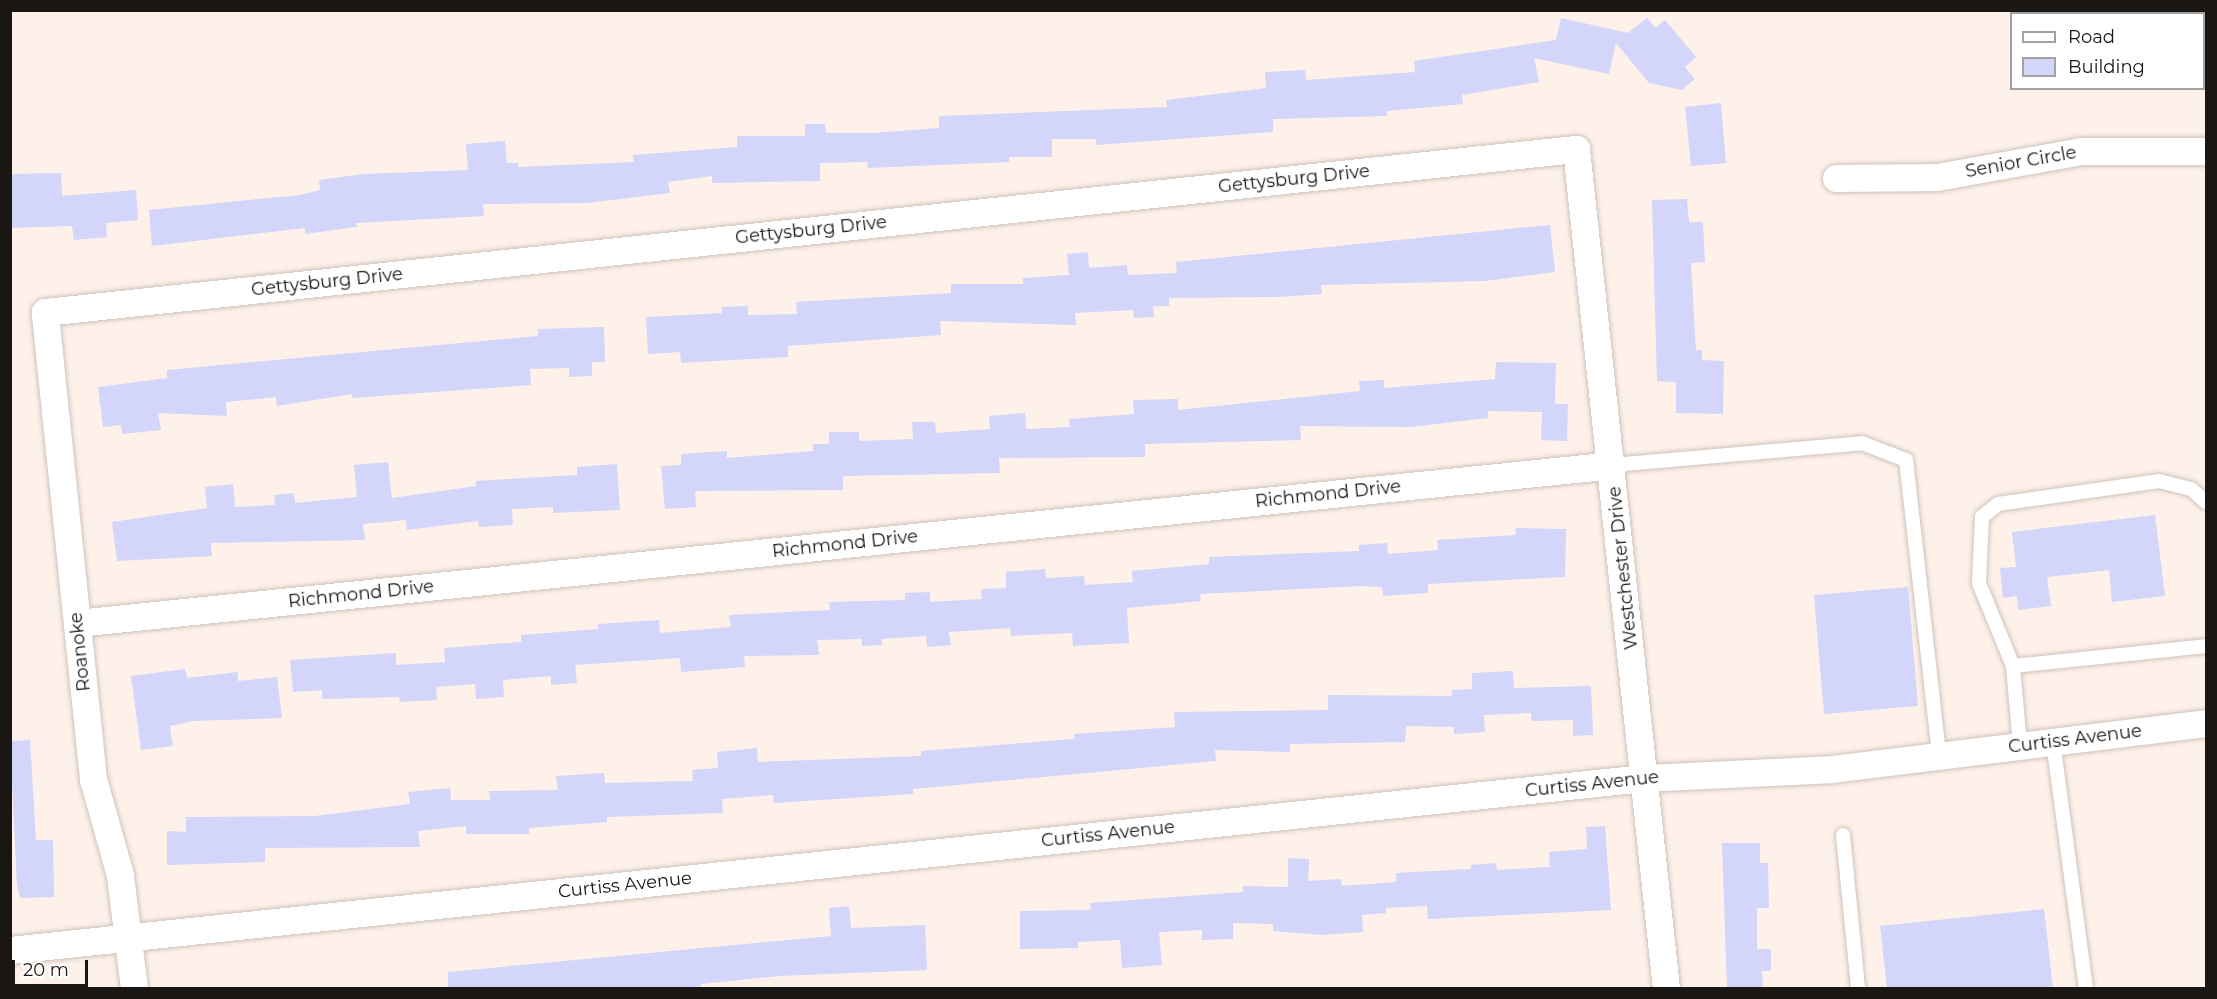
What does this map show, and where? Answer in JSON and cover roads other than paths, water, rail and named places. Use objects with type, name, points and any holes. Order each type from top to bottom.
[{"type":"street","name":"Gettysburg Drive","points":[[45,312],[1576,149]]},
{"type":"street","name":"Westchester Drive","points":[[1576,149],[1613,465],[1665,988]]},
{"type":"street","name":"Senior Circle","points":[[1836,178],[1937,177],[2082,151],[2206,151]]},
{"type":"street","name":"Roanoke","points":[[45,312],[93,779],[120,875],[134,988]]},
{"type":"street","name":"Richmond Drive","points":[[77,623],[1613,465]]},
{"type":"street","name":"Curtiss Avenue","points":[[10,950],[1644,778],[1832,769],[2206,723]]},
{"type":"lane","points":[[1613,465],[1862,443],[1906,460],[1939,756]]},
{"type":"lane","points":[[2020,745],[2013,666],[1979,583],[1982,517],[1998,504],[2159,481],[2191,489],[2206,502]]},
{"type":"lane","points":[[2013,666],[2206,646]]},
{"type":"lane","points":[[2053,741],[2086,988]]},
{"type":"lane","points":[[1843,835],[1858,988]]}]
